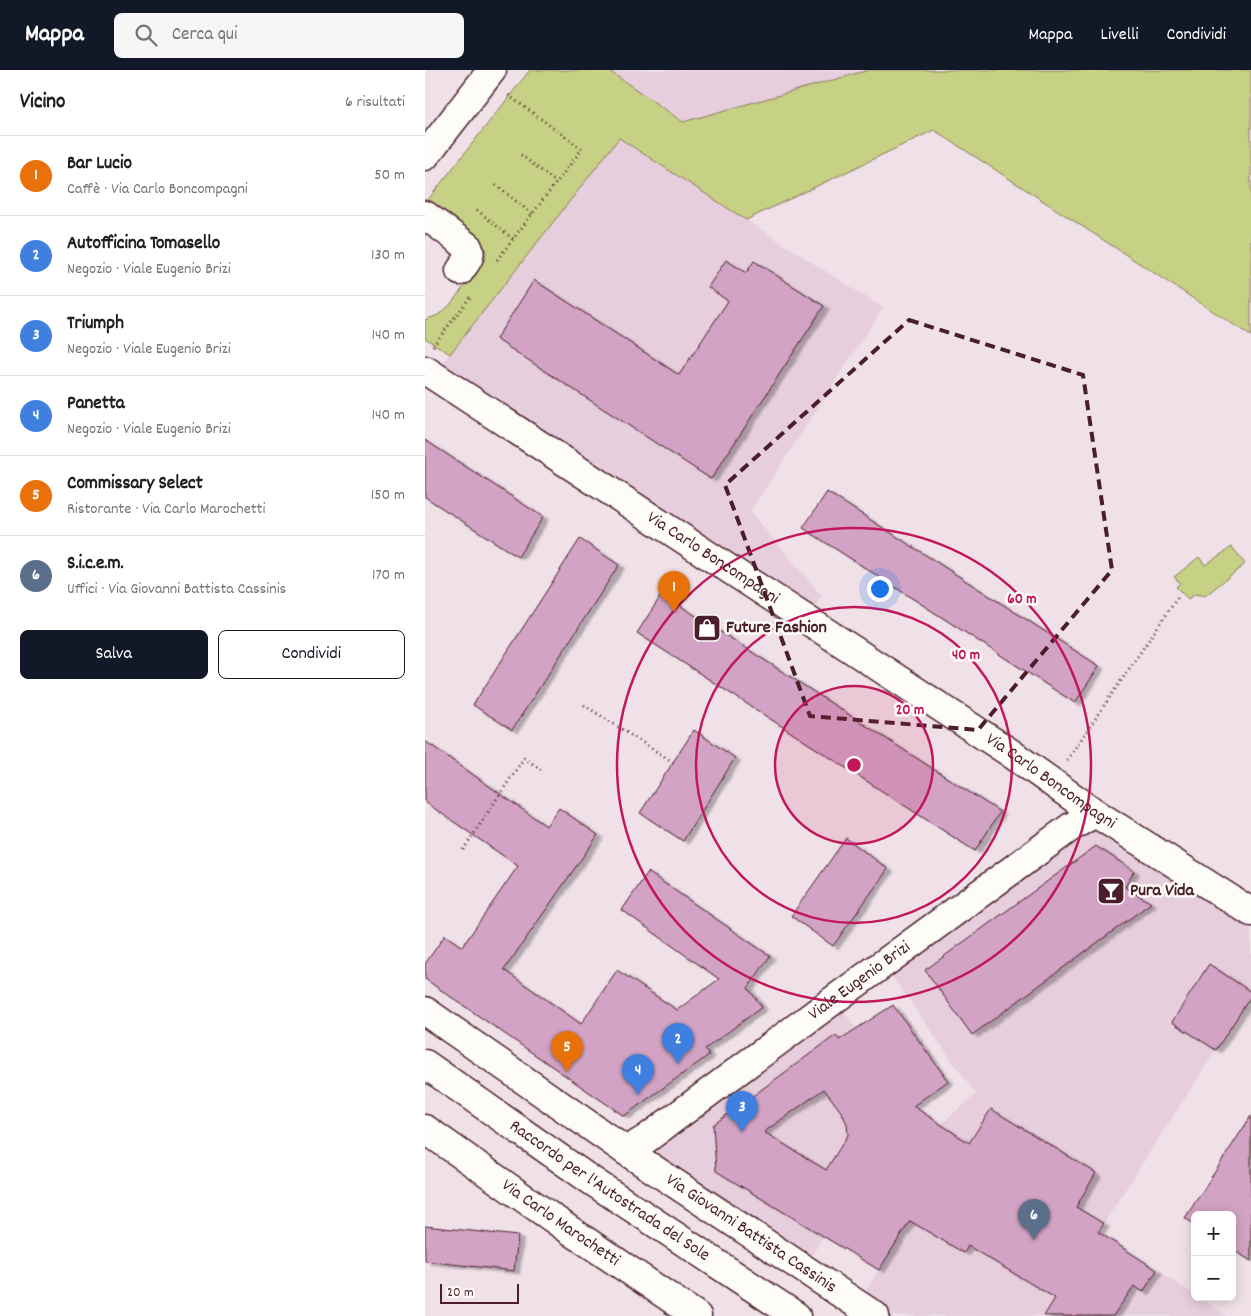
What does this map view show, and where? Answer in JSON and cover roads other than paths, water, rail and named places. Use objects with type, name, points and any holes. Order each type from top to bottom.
[{"type":"main road","points":[[425,156],[492,70]]},
{"type":"main road","points":[[425,215],[467,246],[470,256],[466,282]]},
{"type":"main road","name":"Via Carlo Boncompagni","points":[[428,359],[1009,752],[1095,813],[1251,912]]},
{"type":"main road","name":"Viale Eugenio Brizi","points":[[626,1151],[646,1139],[1063,833],[1095,813]]},
{"type":"main road","points":[[425,1011],[626,1151]]},
{"type":"main road","name":"Raccordo per l'Autostrada del Sole","points":[[425,1064],[589,1179],[796,1316]]},
{"type":"main road","name":"Via Carlo Marochetti","points":[[425,1129],[697,1316]]},
{"type":"main road","name":"Via Giovanni Battista Cassinis","points":[[626,1151],[875,1316]]},
{"type":"place","name":"Bar Lucio","points":[[674,612]]},
{"type":"place","name":"Future Fashion","points":[[707,628]]},
{"type":"place","name":"Pura Vida","points":[[1111,891]]},
{"type":"place","name":"Autofficina Tomasello","points":[[678,1064]]},
{"type":"place","name":"Commissary Select","points":[[567,1072]]},
{"type":"place","name":"Panetta","points":[[638,1095]]},
{"type":"place","name":"Triumph","points":[[742,1132]]},
{"type":"place","name":"S.i.c.e.m.","points":[[1034,1240]]}]
